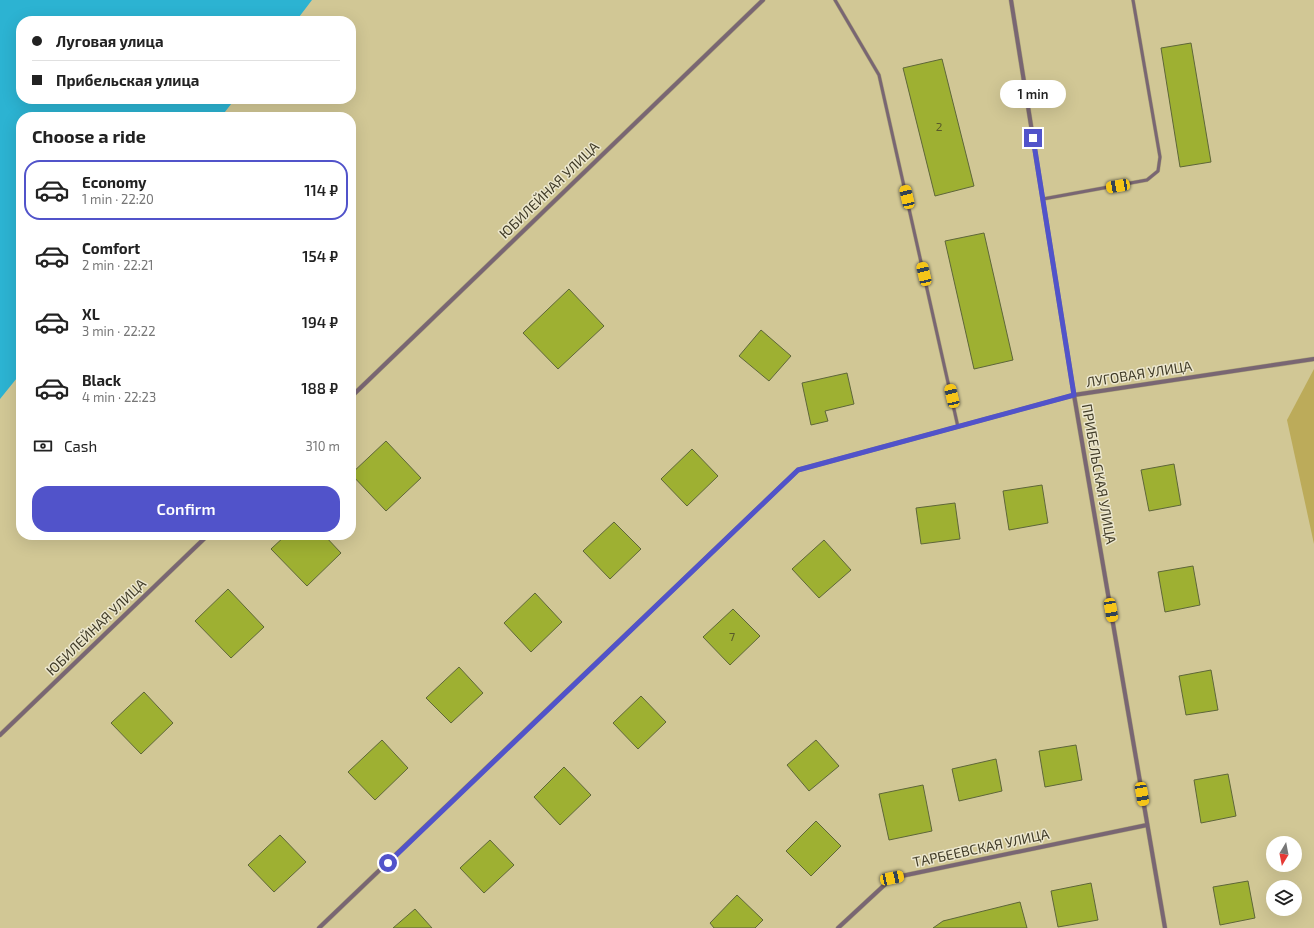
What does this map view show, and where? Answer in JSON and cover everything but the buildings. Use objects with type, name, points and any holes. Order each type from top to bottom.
[{"type":"street","name":"ЮБИЛЕЙНАЯ УЛИЦА","points":[[356,392],[763,0]]},
{"type":"street","name":"ПРИБЕЛЬСКАЯ УЛИЦА","points":[[1011,0],[1074,395],[1165,928]]},
{"type":"street","name":"ЛУГОВАЯ УЛИЦА","points":[[319,928],[798,470],[1074,395],[1314,359]]},
{"type":"street","name":"ЮБИЛЕЙНАЯ УЛИЦА","points":[[0,735],[203,540]]},
{"type":"street","name":"ТАРБЕЕВСКАЯ УЛИЦА","points":[[838,928],[892,878],[1147,825]]},
{"type":"lane","points":[[835,0],[879,75],[958,427]]},
{"type":"lane","points":[[1043,199],[1147,180],[1158,171],[1160,157],[1133,0]]},
{"type":"shaded area","points":[[1314,369],[1314,544],[1287,420]]},
{"type":"water","points":[[0,0],[312,0],[300,16],[16,16],[16,104],[231,104],[225,112],[16,112],[16,379],[0,399]]},
{"type":"route","points":[[388,863],[798,470],[1074,395],[1033,138]]}]
